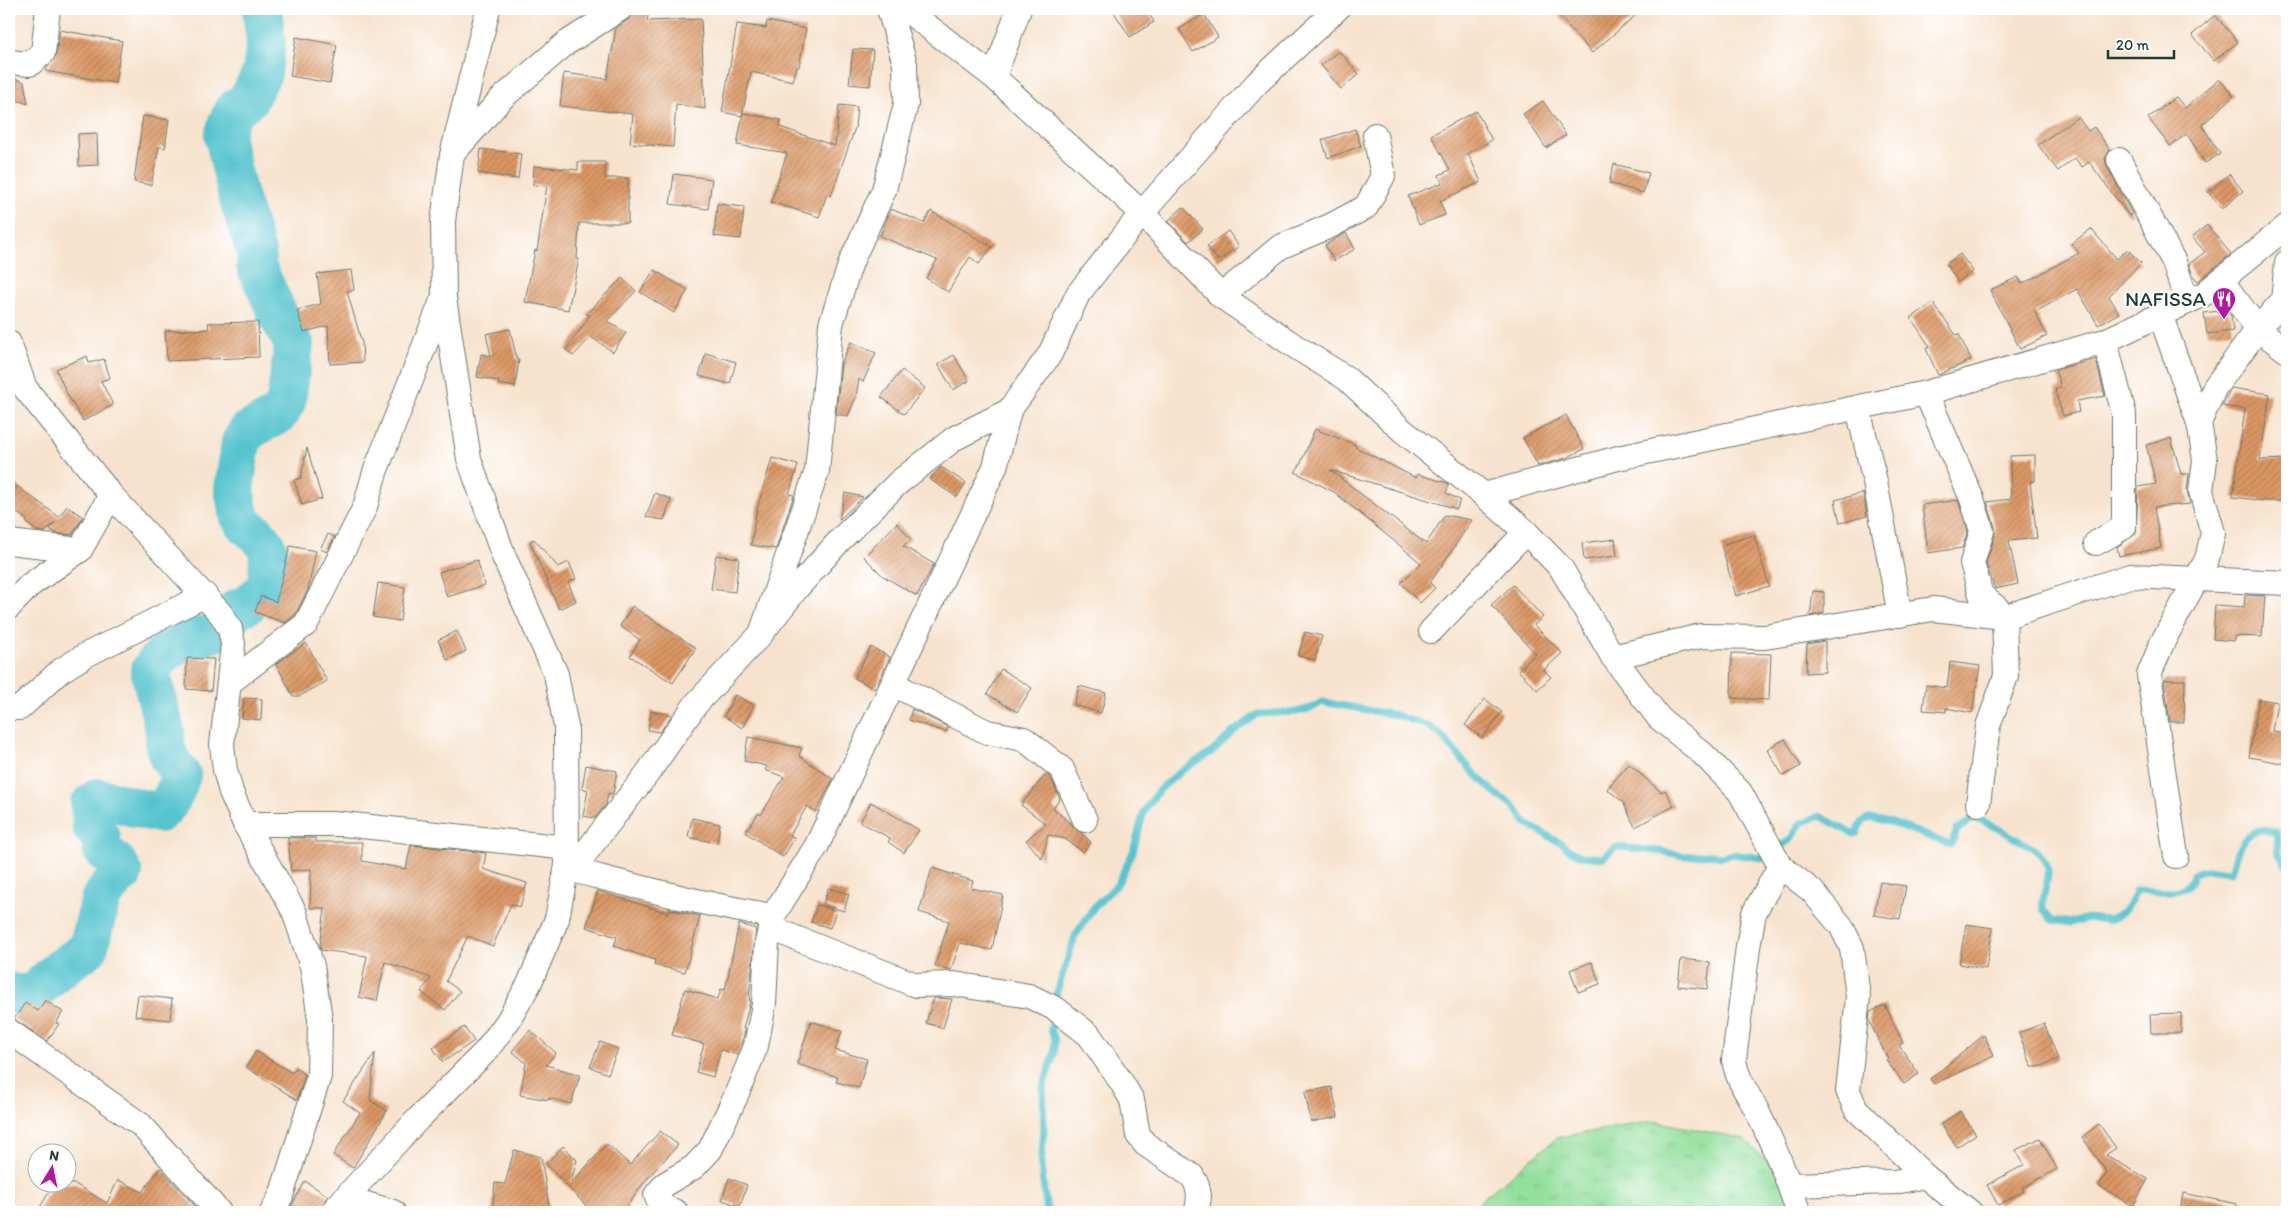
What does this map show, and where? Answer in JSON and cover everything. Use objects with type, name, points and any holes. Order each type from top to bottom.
[{"type":"street","points":[[9,62],[30,64],[43,53],[48,9]]},
{"type":"street","points":[[339,1205],[418,1119],[486,1051],[508,1021],[537,968],[558,919],[569,861],[566,727],[556,674],[504,557],[468,459],[444,298],[443,221],[452,155],[488,9]]},
{"type":"street","points":[[452,155],[501,98],[565,44],[620,9]]},
{"type":"street","points":[[761,634],[817,471],[831,324],[851,262],[884,190],[906,104],[905,64],[890,9]]},
{"type":"street","points":[[905,9],[994,77],[1142,214],[1221,296],[1296,347],[1346,378],[1404,431],[1484,495],[1526,532],[1561,568],[1613,657],[1659,718],[1704,754],[1740,792],[1780,866],[1812,891],[1841,926],[1852,948],[1858,996],[1848,1091],[1856,1108],[1925,1176],[1970,1212]]},
{"type":"street","points":[[994,77],[1019,9]]},
{"type":"street","points":[[676,1212],[660,1206],[656,1195],[664,1184],[694,1167],[710,1150],[736,1098],[756,1046],[764,1004],[765,959],[772,922],[817,845],[995,467],[1009,411],[1050,354],[1078,294],[1142,214],[1257,83],[1337,9]]},
{"type":"street","points":[[1221,296],[1280,247],[1330,226],[1366,207],[1383,176],[1375,135]]},
{"type":"street","points":[[2119,160],[2174,262],[2187,302]]},
{"type":"street","points":[[1484,495],[1618,458],[1926,393],[2105,341],[2204,294],[2287,226]]},
{"type":"street","points":[[2199,423],[2215,387],[2258,329],[2284,300],[2287,262]]},
{"type":"street","points":[[2221,280],[2258,329],[2287,351]]},
{"type":"street","points":[[229,683],[306,624],[365,507],[379,463],[444,298]]},
{"type":"street","points":[[2160,314],[2199,423],[2205,460],[2201,491],[2213,533],[2207,559],[2162,643],[2149,676],[2176,856]]},
{"type":"street","points":[[2096,543],[2124,527],[2124,414],[2105,341]]},
{"type":"street","points":[[9,343],[25,388],[111,495],[205,595],[228,625],[233,644],[222,745],[225,770],[231,792],[245,824],[294,911],[312,966],[320,1019],[319,1076],[281,1196],[272,1212]]},
{"type":"street","points":[[1926,393],[1972,499],[1982,531],[1972,564],[1981,594],[1997,608],[2004,618],[2006,676],[1988,726],[1978,804]]},
{"type":"street","points":[[1858,408],[1875,482],[1900,615]]},
{"type":"street","points":[[569,861],[647,774],[696,704],[761,634],[797,588],[841,539],[898,482],[955,438],[1009,411]]},
{"type":"street","points":[[9,607],[30,585],[80,550],[111,495]]},
{"type":"street","points":[[1431,630],[1526,532]]},
{"type":"street","points":[[9,542],[80,550]]},
{"type":"street","points":[[1613,657],[1701,636],[1765,637],[1933,609],[2004,618],[2130,576],[2287,583]]},
{"type":"street","points":[[9,708],[20,708],[60,671],[86,655],[205,595]]},
{"type":"street","points":[[893,684],[987,732],[1024,739],[1062,769],[1085,820]]},
{"type":"street","points":[[245,824],[343,824],[569,861],[772,922],[916,985],[954,984],[1029,996],[1056,1009],[1089,1035],[1132,1100],[1138,1135],[1145,1144],[1192,1176],[1198,1184],[1197,1212]]},
{"type":"street","points":[[1780,866],[1754,913],[1734,1060],[1736,1073],[1756,1110],[1790,1185],[1798,1212]]},
{"type":"street","points":[[9,1031],[141,1125],[219,1212]]},
{"type":"street","points":[[1790,1185],[1895,1182],[1925,1176]]},
{"type":"street","points":[[339,1205],[393,1212]]},
{"type":"green space","points":[[1654,1121],[1744,1139],[1819,1212],[1477,1212],[1482,1199],[1558,1137]]},
{"type":"building","points":[[634,9],[649,9],[647,21],[701,19],[705,109],[676,104],[673,147],[630,143],[633,114],[560,106],[564,73],[607,79],[616,28],[628,20]]},
{"type":"building","points":[[1112,9],[1146,9],[1154,22],[1130,37]]},
{"type":"building","points":[[1553,9],[1643,9],[1592,53]]},
{"type":"building","points":[[1204,14],[1218,37],[1193,52],[1179,29]]},
{"type":"building","points":[[2215,15],[2238,42],[2214,61],[2192,35]]},
{"type":"building","points":[[767,21],[806,29],[799,67],[797,67],[793,81],[751,72],[742,116],[722,112],[737,24],[766,28]]},
{"type":"building","points":[[60,30],[122,41],[115,83],[45,71],[56,55]]},
{"type":"building","points":[[296,37],[337,45],[330,83],[290,76]]},
{"type":"building","points":[[853,49],[873,50],[870,86],[849,84]]},
{"type":"building","points":[[1339,51],[1359,74],[1341,89],[1321,65]]},
{"type":"building","points":[[9,76],[24,82],[28,104],[9,97]]},
{"type":"building","points":[[2219,79],[2234,96],[2202,125],[2220,154],[2205,163],[2187,134],[2170,146],[2148,118],[2176,97],[2185,108]]},
{"type":"building","points":[[1543,101],[1566,135],[1546,148],[1523,114]]},
{"type":"building","points":[[839,105],[857,107],[855,128],[831,196],[827,194],[819,217],[771,202],[787,153],[737,145],[743,113],[781,120],[780,127],[835,146]]},
{"type":"building","points":[[1476,111],[1492,140],[1468,153],[1481,182],[1440,201],[1445,215],[1419,225],[1408,196],[1442,183],[1439,175],[1450,170],[1431,135]]},
{"type":"building","points":[[143,116],[169,120],[165,148],[159,147],[151,185],[134,182]]},
{"type":"building","points":[[2078,117],[2088,131],[2094,127],[2110,150],[2105,159],[2107,166],[2132,214],[2129,216],[2089,162],[2082,167],[2075,158],[2058,171],[2038,145]]},
{"type":"building","points":[[1355,129],[1361,146],[1328,158],[1322,140]]},
{"type":"building","points":[[97,133],[98,165],[79,166],[78,134]]},
{"type":"building","points":[[481,149],[521,154],[518,179],[478,173]]},
{"type":"building","points":[[578,162],[605,162],[605,178],[628,178],[628,223],[579,223],[577,259],[579,259],[568,310],[525,302],[535,250],[537,251],[547,186],[533,185],[534,166],[578,170]]},
{"type":"building","points":[[1614,164],[1649,173],[1643,193],[1609,183]]},
{"type":"building","points":[[674,174],[712,179],[708,209],[670,204]]},
{"type":"building","points":[[2229,174],[2243,191],[2222,209],[2208,192]]},
{"type":"building","points":[[717,204],[744,207],[741,239],[714,236]]},
{"type":"building","points":[[1183,207],[1203,229],[1188,242],[1168,221]]},
{"type":"building","points":[[891,209],[924,223],[931,211],[992,247],[979,264],[970,257],[948,292],[926,278],[937,260],[880,236]]},
{"type":"building","points":[[2207,225],[2231,254],[2198,281],[2193,276],[2189,264],[2205,252],[2192,237]]},
{"type":"building","points":[[2091,229],[2117,259],[2127,249],[2141,263],[2109,296],[2119,313],[2098,325],[2077,289],[2035,312],[2047,336],[2020,349],[1990,290],[2018,277],[2022,284],[2079,253],[2071,244]]},
{"type":"building","points":[[1228,231],[1239,246],[1218,261],[1207,246]]},
{"type":"building","points":[[1346,233],[1355,249],[1334,261],[1325,245]]},
{"type":"building","points":[[1960,254],[1973,271],[1958,282],[1946,264]]},
{"type":"building","points":[[351,270],[354,290],[347,291],[362,343],[363,362],[330,364],[328,326],[304,332],[297,310],[321,304],[317,274]]},
{"type":"building","points":[[654,270],[688,290],[674,313],[640,292]]},
{"type":"building","points":[[622,278],[636,291],[607,321],[626,333],[613,352],[591,337],[573,356],[566,350],[590,315],[586,314]]},
{"type":"building","points":[[1933,303],[1956,335],[1959,334],[1971,360],[1938,375],[1926,349],[1930,347],[1911,318]]},
{"type":"building","points":[[2226,310],[2231,316],[2233,331],[2207,334],[2204,313]]},
{"type":"building","points":[[258,322],[259,357],[167,361],[165,331],[209,329],[208,323]]},
{"type":"building","points":[[510,329],[517,360],[519,360],[515,387],[498,384],[499,381],[477,377],[481,354],[491,356],[486,334]]},
{"type":"building","points":[[851,342],[876,353],[863,382],[859,379],[856,397],[848,416],[836,414],[841,364]]},
{"type":"building","points":[[706,353],[736,362],[730,384],[699,376]]},
{"type":"building","points":[[954,355],[969,381],[953,390],[938,364]]},
{"type":"building","points":[[87,356],[89,363],[104,359],[110,378],[101,381],[113,405],[83,421],[67,394],[56,369]]},
{"type":"building","points":[[2096,359],[2105,396],[2077,401],[2079,412],[2063,416],[2055,390],[2061,387],[2055,370]]},
{"type":"building","points":[[902,370],[925,388],[904,414],[881,397]]},
{"type":"building","points":[[2231,388],[2270,394],[2260,460],[2287,459],[2287,501],[2266,501],[2233,497],[2245,409],[2222,406]]},
{"type":"building","points":[[1566,415],[1584,449],[1566,458],[1538,466],[1523,438]]},
{"type":"building","points":[[1315,429],[1356,445],[1355,447],[1416,478],[1417,474],[1447,483],[1449,485],[1446,493],[1460,500],[1457,509],[1330,470],[1426,544],[1445,515],[1472,520],[1430,583],[1435,588],[1420,603],[1401,583],[1421,563],[1334,492],[1295,472],[1300,465]]},
{"type":"building","points":[[2171,438],[2181,474],[2189,474],[2187,490],[2190,504],[2154,507],[2161,548],[2119,556],[2117,547],[2136,533],[2138,487],[2156,484],[2146,445]]},
{"type":"building","points":[[307,448],[322,499],[302,505],[294,480],[301,478]]},
{"type":"building","points":[[2035,455],[2035,481],[2030,482],[2037,538],[2009,541],[2018,584],[1995,589],[1986,563],[1995,535],[1995,527],[1987,502],[2011,499],[2010,456]]},
{"type":"building","points":[[772,458],[798,465],[789,494],[794,495],[776,549],[751,545],[756,513]]},
{"type":"building","points":[[941,467],[966,483],[957,497],[929,479]]},
{"type":"building","points":[[9,480],[59,517],[67,506],[83,517],[72,535],[55,533],[50,529],[55,522],[45,532],[36,531],[26,522],[27,520],[9,507]]},
{"type":"building","points":[[655,493],[671,499],[664,520],[646,517]]},
{"type":"building","points":[[845,493],[863,497],[839,520]]},
{"type":"building","points":[[1863,493],[1867,516],[1840,523],[1835,500]]},
{"type":"building","points":[[1958,500],[1968,531],[1962,548],[1928,553],[1922,505]]},
{"type":"building","points":[[897,523],[911,539],[903,546],[934,564],[917,596],[883,576],[864,557]]},
{"type":"building","points":[[328,534],[335,537],[327,552],[320,549]]},
{"type":"building","points":[[1754,535],[1769,586],[1736,596],[1721,545]]},
{"type":"building","points":[[534,539],[558,567],[569,562],[576,579],[568,582],[576,601],[559,609],[530,542]]},
{"type":"building","points":[[1615,539],[1617,556],[1584,560],[1582,543]]},
{"type":"building","points":[[290,546],[316,551],[308,590],[295,615],[285,623],[255,612],[261,596],[276,602]]},
{"type":"building","points":[[716,555],[739,558],[735,592],[711,589]]},
{"type":"building","points":[[477,560],[485,585],[447,597],[439,572]]},
{"type":"building","points":[[378,583],[405,587],[400,621],[373,617]]},
{"type":"building","points":[[1513,585],[1543,617],[1534,625],[1562,653],[1544,670],[1551,677],[1537,690],[1518,670],[1536,654],[1491,605]]},
{"type":"building","points":[[1813,591],[1824,592],[1824,613],[1810,616]]},
{"type":"building","points":[[2245,595],[2265,596],[2262,637],[2234,636],[2234,641],[2213,639],[2215,605],[2244,607]]},
{"type":"building","points":[[632,606],[696,648],[673,683],[630,656],[640,640],[620,626]]},
{"type":"building","points":[[457,631],[466,651],[447,660],[438,640]]},
{"type":"building","points":[[1305,632],[1322,636],[1315,660],[1298,656]]},
{"type":"building","points":[[1825,641],[1825,672],[1806,673],[1807,644]]},
{"type":"building","points":[[306,643],[327,681],[300,696],[293,696],[276,664]]},
{"type":"building","points":[[871,647],[890,657],[875,689],[854,678]]},
{"type":"building","points":[[1732,653],[1771,654],[1769,700],[1731,698]]},
{"type":"building","points":[[187,658],[214,659],[211,691],[186,689]]},
{"type":"building","points":[[1950,662],[1980,666],[1972,713],[1946,708],[1946,712],[1923,710],[1926,685],[1947,688]]},
{"type":"building","points":[[1001,669],[1032,688],[1017,712],[987,694]]},
{"type":"building","points":[[2164,680],[2185,680],[2184,722],[2170,722]]},
{"type":"building","points":[[1079,686],[1106,693],[1101,713],[1074,705]]},
{"type":"building","points":[[735,695],[754,705],[742,728],[724,716]]},
{"type":"building","points":[[244,698],[262,699],[261,720],[242,718]]},
{"type":"building","points":[[1485,699],[1502,712],[1482,738],[1465,725]]},
{"type":"building","points":[[2259,699],[2277,702],[2272,731],[2287,733],[2287,764],[2249,757]]},
{"type":"building","points":[[912,709],[948,727],[946,732],[909,720]]},
{"type":"building","points":[[651,711],[672,715],[660,732],[648,730]]},
{"type":"building","points":[[748,737],[802,748],[799,756],[833,779],[816,812],[807,806],[790,835],[795,838],[783,857],[745,832],[759,813],[761,815],[784,777],[765,770],[767,766],[744,761]]},
{"type":"building","points":[[1785,739],[1801,766],[1783,776],[1767,749]]},
{"type":"building","points":[[1629,764],[1661,792],[1665,790],[1674,806],[1635,827],[1623,802],[1607,789]]},
{"type":"building","points":[[586,765],[617,771],[613,794],[608,793],[606,805],[595,818],[583,816],[588,790],[582,788]]},
{"type":"building","points":[[1046,774],[1051,778],[1060,799],[1053,808],[1091,842],[1083,852],[1065,839],[1048,835],[1042,859],[1026,840],[1046,824],[1021,805]]},
{"type":"building","points":[[871,802],[919,830],[904,853],[888,842],[890,838],[860,822]]},
{"type":"building","points":[[692,818],[720,824],[717,843],[688,837]]},
{"type":"building","points":[[288,838],[315,838],[316,842],[362,842],[362,861],[406,869],[411,845],[486,853],[483,869],[527,883],[520,907],[511,904],[493,946],[468,936],[446,981],[460,991],[445,1010],[421,992],[431,978],[385,962],[377,1001],[359,997],[367,956],[321,950],[325,908],[310,908],[311,869],[291,871]]},
{"type":"building","points":[[932,868],[973,881],[971,888],[1003,895],[992,950],[960,943],[951,970],[935,966],[949,921],[919,912]]},
{"type":"building","points":[[1880,882],[1906,886],[1900,919],[1874,915]]},
{"type":"building","points":[[828,888],[849,894],[844,911],[823,905]]},
{"type":"building","points":[[598,891],[668,913],[668,909],[700,916],[685,972],[654,965],[655,960],[614,946],[617,937],[586,927]]},
{"type":"building","points":[[817,905],[836,911],[830,928],[811,922]]},
{"type":"building","points":[[739,924],[756,929],[750,1002],[738,1055],[721,1050],[713,1077],[696,1072],[704,1044],[672,1035],[685,989],[718,999],[721,989],[725,990]]},
{"type":"building","points":[[1966,924],[1993,928],[1986,969],[1959,964]]},
{"type":"building","points":[[1681,959],[1710,962],[1707,989],[1678,986]]},
{"type":"building","points":[[1592,962],[1600,984],[1578,992],[1570,970]]},
{"type":"building","points":[[138,995],[172,999],[170,1020],[135,1016]]},
{"type":"building","points":[[934,998],[952,999],[943,1028],[926,1023]]},
{"type":"building","points":[[45,1000],[63,1012],[56,1023],[59,1024],[47,1041],[14,1019],[25,1003],[38,1011]]},
{"type":"building","points":[[1885,1005],[1903,1043],[1899,1045],[1919,1074],[1904,1084],[1886,1060],[1888,1059],[1869,1021],[1870,1012]]},
{"type":"building","points":[[2181,1013],[2181,1033],[2151,1033],[2150,1014]]},
{"type":"building","points":[[811,1021],[842,1031],[835,1050],[867,1059],[859,1088],[836,1082],[838,1077],[797,1064]]},
{"type":"building","points":[[2044,1023],[2058,1059],[2039,1067],[2032,1067],[2019,1033]]},
{"type":"building","points":[[464,1027],[474,1041],[443,1062],[433,1048]]},
{"type":"building","points":[[530,1030],[556,1053],[546,1065],[580,1075],[571,1104],[549,1098],[549,1100],[520,1095],[526,1063],[512,1051]]},
{"type":"building","points":[[1984,1035],[1994,1056],[1934,1084],[1930,1079]]},
{"type":"building","points":[[600,1042],[618,1049],[608,1074],[590,1067]]},
{"type":"building","points":[[256,1051],[292,1073],[296,1068],[305,1075],[297,1100],[246,1067]]},
{"type":"building","points":[[375,1053],[370,1100],[387,1111],[353,1168],[333,1155],[360,1113],[343,1101]]},
{"type":"building","points":[[1332,1087],[1338,1117],[1311,1122],[1305,1092]]},
{"type":"building","points":[[1960,1111],[1976,1134],[1957,1147],[1941,1124]]},
{"type":"building","points":[[2099,1124],[2116,1148],[2106,1155],[2148,1179],[2133,1206],[2099,1186],[2107,1172],[2082,1137]]},
{"type":"building","points":[[660,1131],[678,1145],[645,1181],[623,1212],[592,1212],[546,1164],[563,1146],[577,1160],[571,1183],[607,1144],[630,1165]]},
{"type":"building","points":[[2040,1138],[2057,1169],[2022,1188],[2024,1191],[1998,1205],[1987,1185],[2024,1165],[2016,1150]]},
{"type":"building","points":[[514,1150],[541,1157],[550,1212],[492,1212],[495,1183],[505,1184]]},
{"type":"building","points":[[160,1168],[197,1208],[194,1212],[37,1212],[48,1194],[78,1194],[78,1186],[107,1203],[118,1180],[142,1192]]},
{"type":"building","points":[[729,1178],[747,1185],[740,1206],[722,1200]]},
{"type":"building","points":[[305,1181],[328,1196],[317,1212],[288,1212]]},
{"type":"building","points":[[2183,1193],[2237,1204],[2236,1212],[2180,1212]]},
{"type":"waterway","points":[[9,992],[14,994],[32,994],[57,971],[88,949],[101,898],[123,873],[117,863],[102,849],[101,838],[92,827],[90,805],[98,798],[159,813],[170,801],[175,791],[181,775],[169,758],[165,746],[165,731],[150,671],[157,661],[174,648],[226,628],[230,617],[236,609],[247,605],[264,590],[268,579],[269,555],[266,545],[257,534],[245,525],[239,515],[234,489],[241,442],[248,431],[279,414],[286,402],[294,344],[281,321],[256,266],[256,252],[238,196],[224,136],[228,122],[235,109],[248,100],[262,73],[266,43],[262,9]]},
{"type":"waterway","points":[[1047,1212],[1041,1166],[1044,1130],[1043,1087],[1054,1054],[1055,1040],[1051,1030],[1053,1004],[1075,936],[1094,907],[1117,885],[1133,852],[1144,811],[1159,790],[1181,771],[1212,752],[1234,731],[1258,714],[1296,712],[1312,708],[1322,702],[1395,715],[1428,726],[1440,734],[1472,771],[1497,795],[1513,805],[1527,824],[1564,845],[1570,851],[1582,856],[1602,858],[1616,847],[1659,851],[1685,856],[1710,854],[1720,857],[1733,854],[1762,858],[1790,840],[1801,823],[1820,816],[1853,834],[1857,833],[1860,825],[1865,820],[1883,820],[1951,844],[1957,830],[1974,818],[1988,823],[2039,853],[2048,870],[2043,909],[2052,920],[2071,923],[2087,918],[2108,920],[2116,917],[2132,901],[2135,891],[2177,891],[2190,883],[2193,874],[2202,870],[2231,873],[2240,846],[2244,840],[2256,831],[2276,832],[2279,855],[2287,866]]},
{"type":"place","name":"NAFISSA","points":[[2224,320]]}]
